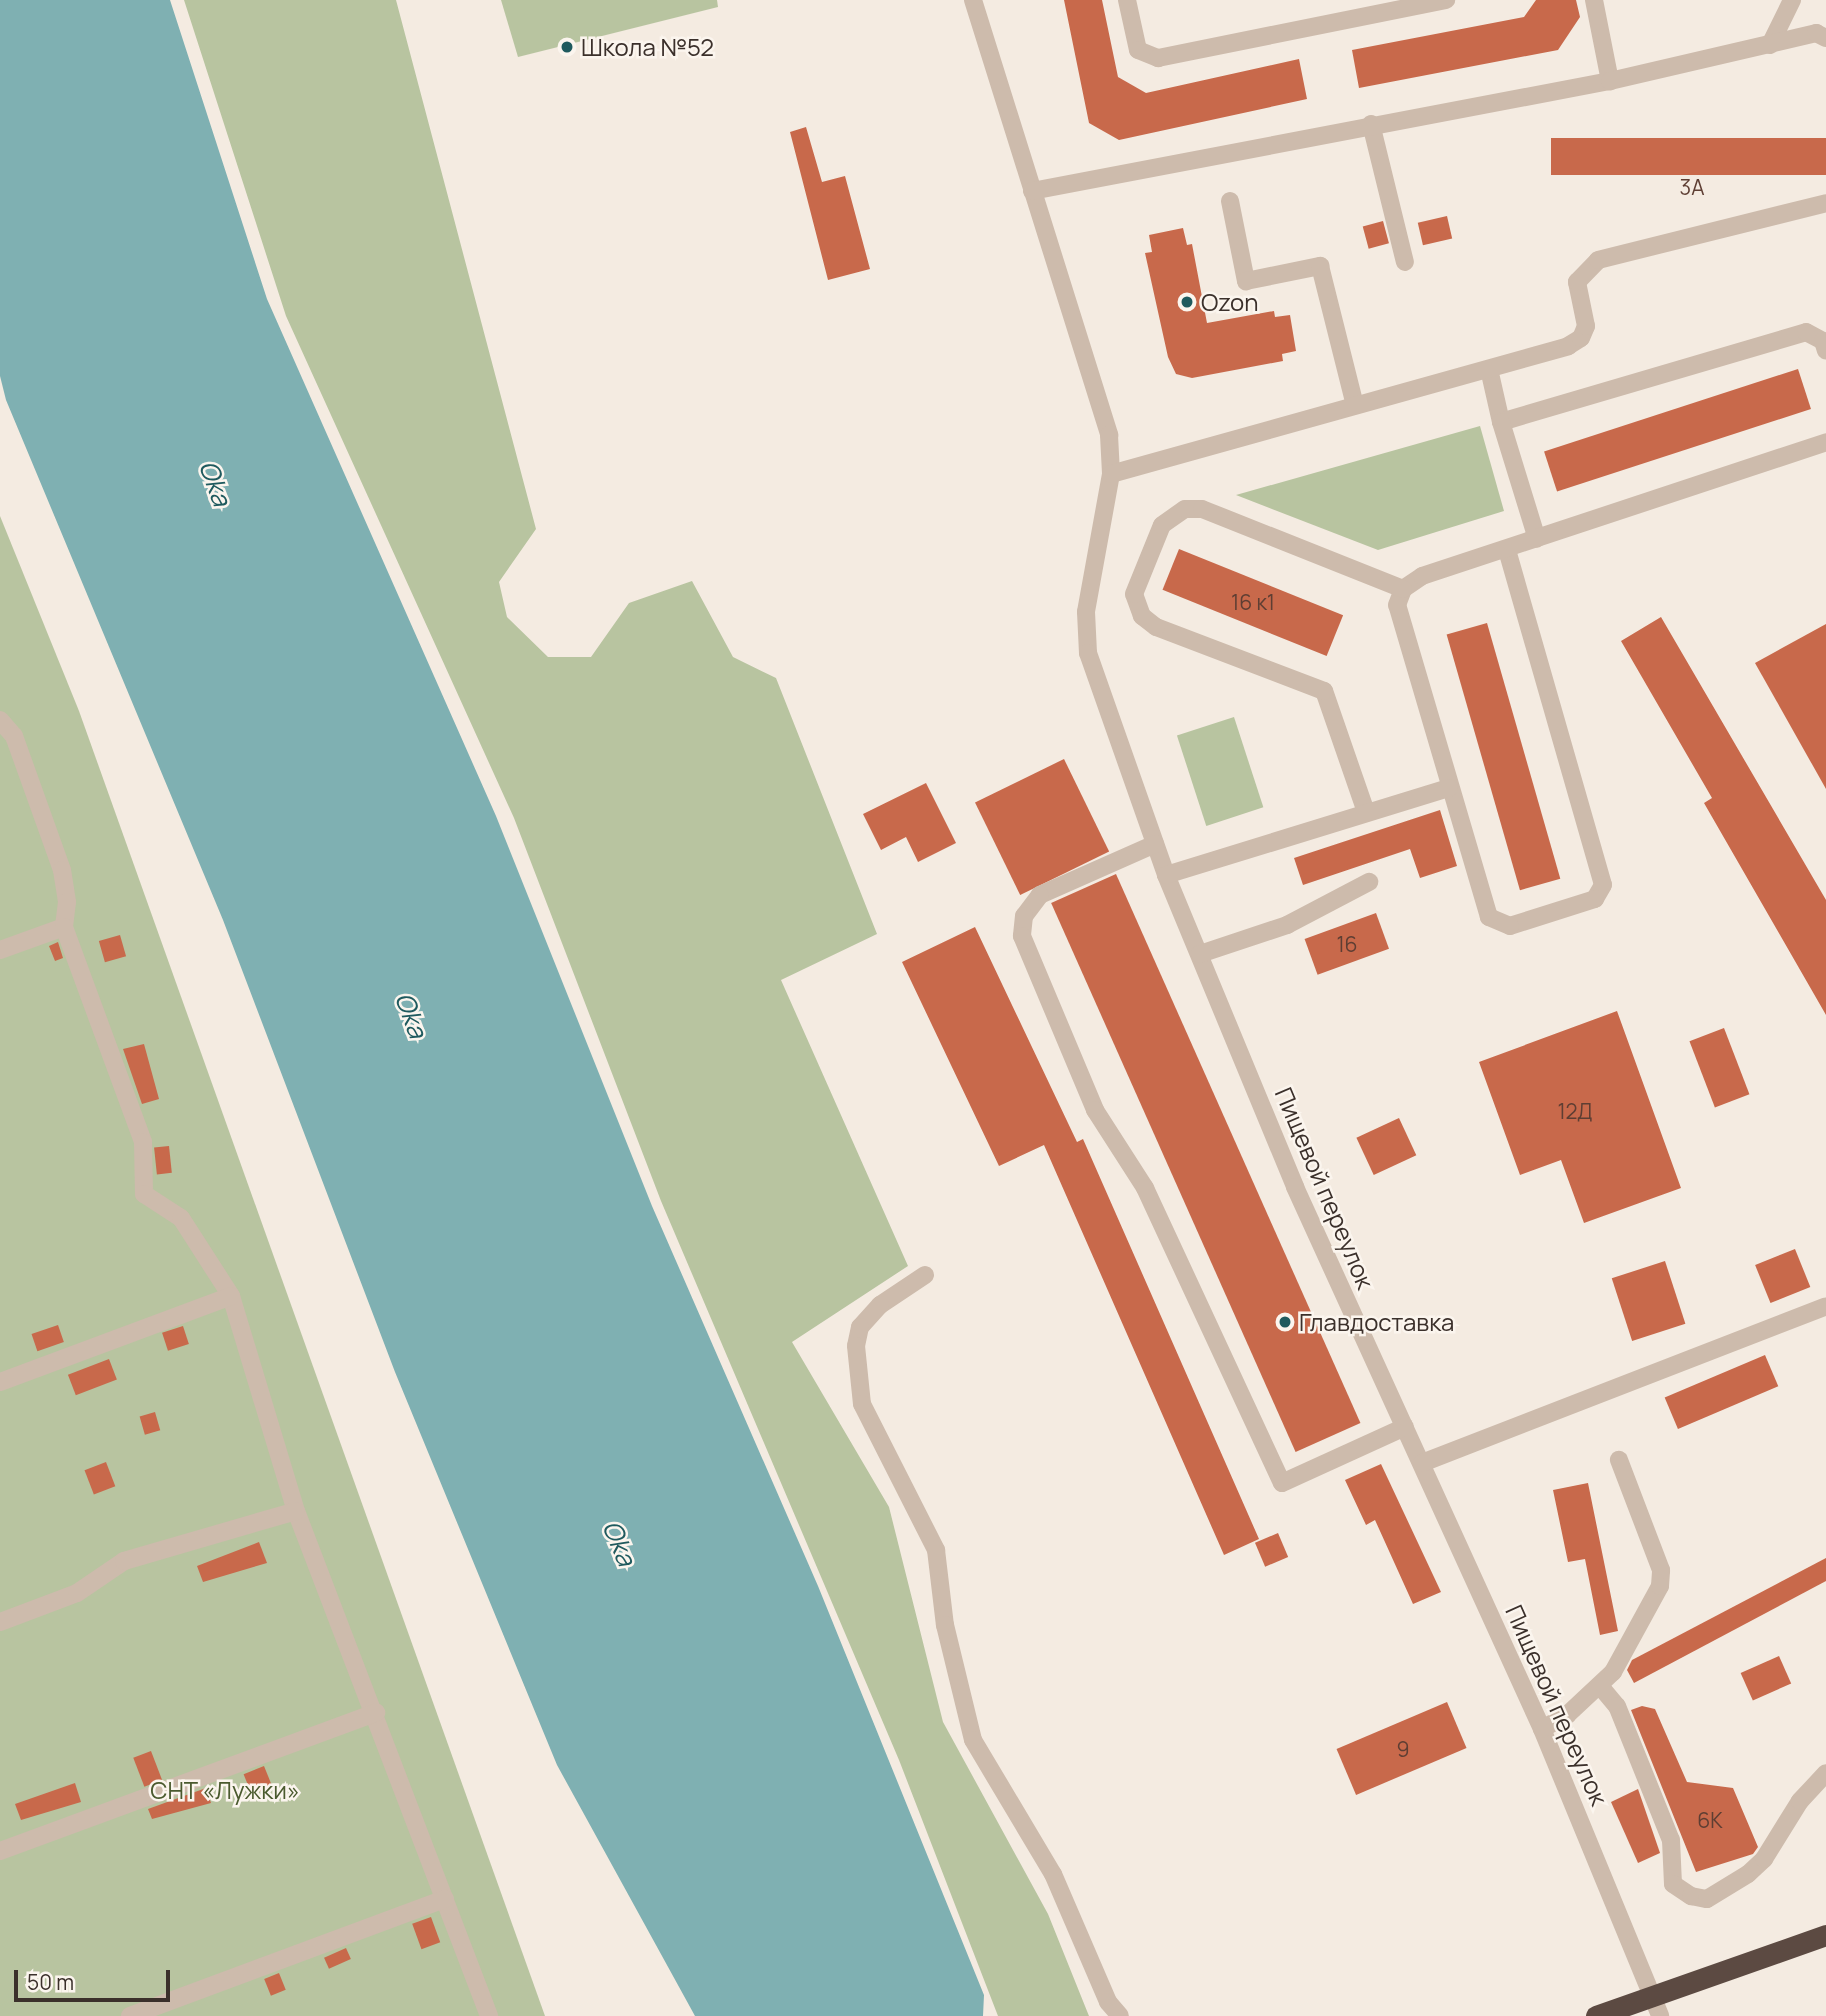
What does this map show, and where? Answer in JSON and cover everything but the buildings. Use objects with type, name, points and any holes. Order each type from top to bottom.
[{"type":"highway","points":[[1596,2016],[1657,2006],[1826,1936]]},
{"type":"street","name":"Пищевой переулок","points":[[973,0],[1109,435],[1111,474],[1084,633],[1155,844],[1295,1187],[1542,1729],[1657,2006]]},
{"type":"street","points":[[1127,0],[1138,50],[1158,58],[1446,0]]},
{"type":"street","points":[[1594,0],[1610,81]]},
{"type":"street","points":[[1770,45],[1792,0]]},
{"type":"street","points":[[1032,191],[1371,124],[1610,81],[1816,33],[1826,38]]},
{"type":"street","points":[[1371,124],[1405,262]]},
{"type":"street","points":[[1230,201],[1246,281],[1320,266],[1354,405]]},
{"type":"street","points":[[1111,474],[1489,369],[1581,338],[1586,326],[1577,282],[1598,260],[1826,203]]},
{"type":"street","points":[[1502,422],[1806,332],[1823,341],[1826,351]]},
{"type":"street","points":[[1489,369],[1537,539]]},
{"type":"street","points":[[1507,550],[1603,885],[1595,899],[1510,926],[1489,917],[1397,605],[1403,589],[1422,576],[1826,442]]},
{"type":"street","points":[[1366,813],[1324,691],[1156,627],[1142,616],[1134,594],[1162,525],[1185,509],[1202,509],[1403,589]]},
{"type":"street","points":[[0,720],[14,736],[62,870],[67,902],[64,927],[143,1142],[144,1194],[181,1218],[231,1296],[296,1511],[376,1713],[489,2016]]},
{"type":"street","points":[[1166,874],[1449,788]]},
{"type":"street","points":[[1155,844],[1040,895],[1024,916],[1022,936],[1095,1110],[1145,1188],[1282,1483],[1405,1427]]},
{"type":"street","points":[[1200,954],[1287,925],[1369,882]]},
{"type":"street","points":[[0,950],[64,927]]},
{"type":"street","points":[[925,1275],[880,1305],[860,1327],[856,1346],[862,1404],[936,1550],[945,1625],[972,1740],[1053,1874],[1108,2003],[1120,2016]]},
{"type":"street","points":[[0,1382],[231,1296]]},
{"type":"street","points":[[1422,1463],[1826,1306]]},
{"type":"street","points":[[1542,1729],[1567,1715],[1600,1686],[1630,1645],[1660,1586],[1661,1570],[1619,1460]]},
{"type":"street","points":[[0,1622],[77,1593],[124,1561],[296,1511]]},
{"type":"street","points":[[1600,1686],[1617,1706],[1657,1801],[1671,1840],[1674,1884],[1692,1896],[1707,1899],[1748,1874],[1764,1858],[1800,1801],[1826,1773]]},
{"type":"street","points":[[0,1851],[376,1713]]},
{"type":"street","points":[[130,2016],[445,1899]]},
{"type":"green space","points":[[184,0],[396,0],[536,529],[499,582],[507,617],[548,657],[591,657],[629,603],[692,581],[733,657],[776,678],[877,934],[781,980],[908,1266],[792,1342],[889,1507],[943,1722],[1048,1914],[1089,2016],[998,2016],[899,1760],[661,1201],[514,818],[286,316]]},
{"type":"green space","points":[[501,0],[717,0],[718,7],[518,57]]},
{"type":"green space","points":[[1480,426],[1504,511],[1378,550],[1236,495]]},
{"type":"green space","name":"СНТ «Лужки»","points":[[0,516],[79,711],[545,2016],[0,2016]]},
{"type":"green space","points":[[1234,717],[1263,807],[1206,826],[1177,736]]},
{"type":"water","name":"Oka","points":[[0,0],[170,0],[267,299],[496,816],[652,1206],[818,1586],[984,1995],[983,2016],[695,2016],[557,1765],[395,1372],[223,920],[6,400],[0,376]]},
{"type":"place","name":"Школа №52","points":[[567,47]]},
{"type":"place","name":"Ozon","points":[[1187,302]]},
{"type":"place","name":"Главдоставка","points":[[1285,1322]]}]
